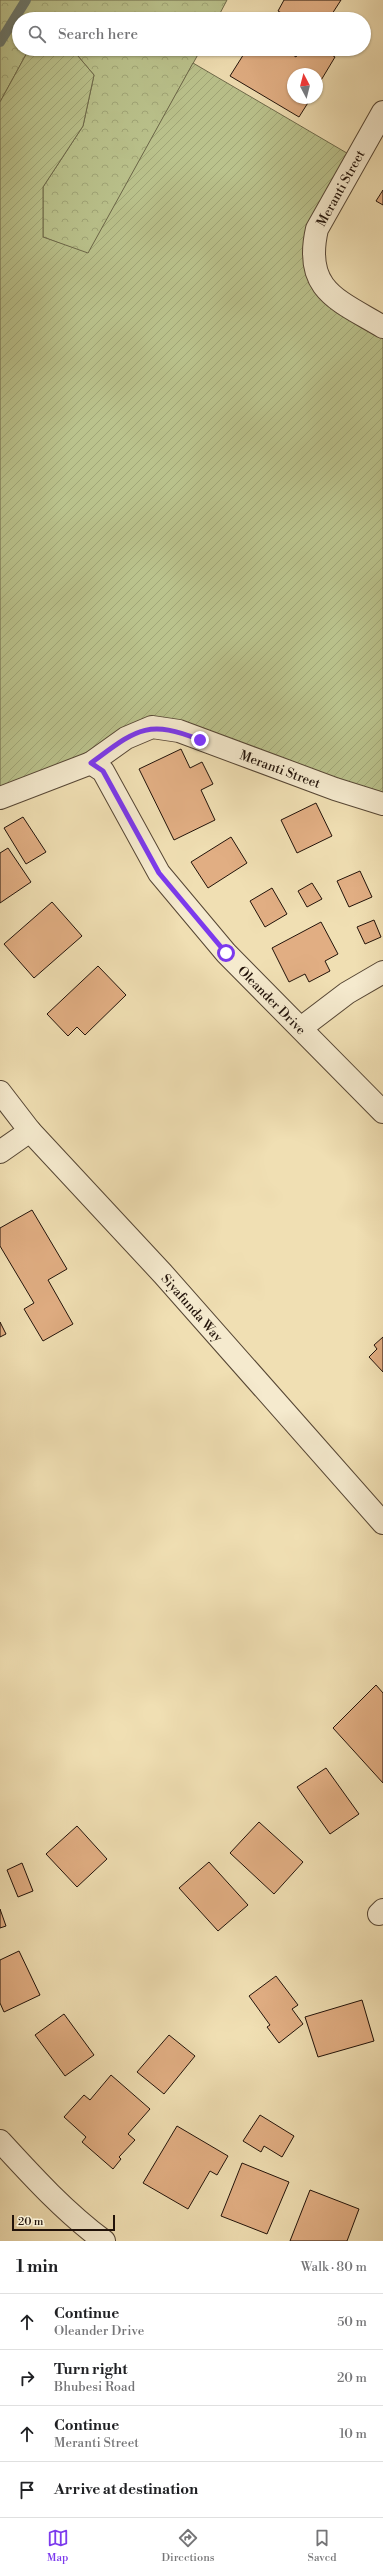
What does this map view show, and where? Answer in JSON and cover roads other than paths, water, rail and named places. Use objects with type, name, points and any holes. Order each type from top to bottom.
[{"type":"street","name":"Meranti Street","points":[[383,112],[317,230],[312,248],[314,270],[322,285],[335,299],[383,326]]},
{"type":"street","name":"Meranti Street","points":[[0,798],[91,763],[126,738],[152,728],[179,731],[335,789],[383,804]]},
{"type":"street","name":"Oleander Drive","points":[[91,763],[103,771],[159,873],[226,953],[383,1112]]},
{"type":"street","points":[[301,1028],[347,993],[383,972]]},
{"type":"street","name":"Siyafunda Way","points":[[0,1092],[30,1131],[163,1274],[383,1523]]},
{"type":"street","points":[[0,1152],[30,1131]]},
{"type":"street","points":[[0,2141],[43,2188],[79,2222],[104,2241]]},
{"type":"waterway","points":[[19,12],[26,0]]},
{"type":"waterway","points":[[0,42],[12,23]]}]
